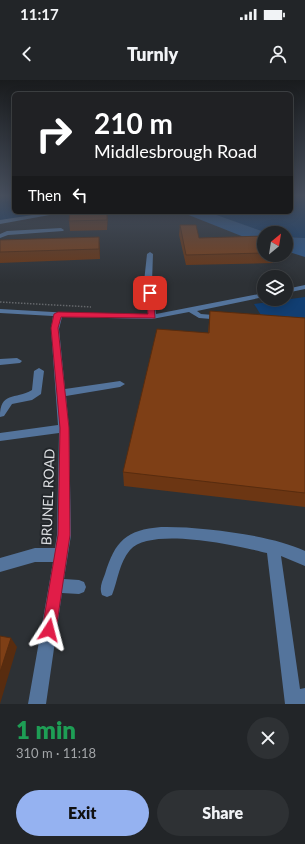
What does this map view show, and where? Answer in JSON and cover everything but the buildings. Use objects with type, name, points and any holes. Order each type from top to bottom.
[{"type":"street","points":[[0,236],[7,233],[60,230]]},
{"type":"street","points":[[150,254],[148,282],[152,316]]},
{"type":"street","points":[[293,290],[305,288]]},
{"type":"street","points":[[0,311],[152,316],[191,310],[257,296]]},
{"type":"street","points":[[191,310],[199,316],[229,318]]},
{"type":"street","name":"BRUNEL ROAD","points":[[37,704],[64,535],[64,428],[55,328],[58,314]]},
{"type":"street","points":[[0,362],[17,361]]},
{"type":"street","points":[[0,412],[9,400],[28,398],[37,392],[39,371]]},
{"type":"street","points":[[61,393],[120,384]]},
{"type":"street","points":[[0,437],[64,428]]},
{"type":"street","points":[[107,590],[120,552],[129,541],[142,534],[195,533],[289,550],[305,558]]},
{"type":"street","points":[[273,548],[294,704]]},
{"type":"street","points":[[0,565],[35,555],[61,555]]},
{"type":"street","points":[[56,586],[79,587]]},
{"type":"street","points":[[301,704],[305,696]]},
{"type":"shaded area","points":[[214,225],[245,225],[257,229],[257,242]]},
{"type":"shaded area","points":[[244,225],[305,225],[305,238],[293,237],[293,226],[257,226],[257,230]]},
{"type":"shaded area","points":[[293,237],[305,238],[305,257],[293,253]]},
{"type":"shaded area","points":[[305,297],[305,318],[261,315],[254,304],[257,304],[257,306],[293,306],[293,299]]},
{"type":"route","points":[[49,630],[64,535],[64,428],[55,328],[58,314],[88,316],[152,316],[150,293]]}]
